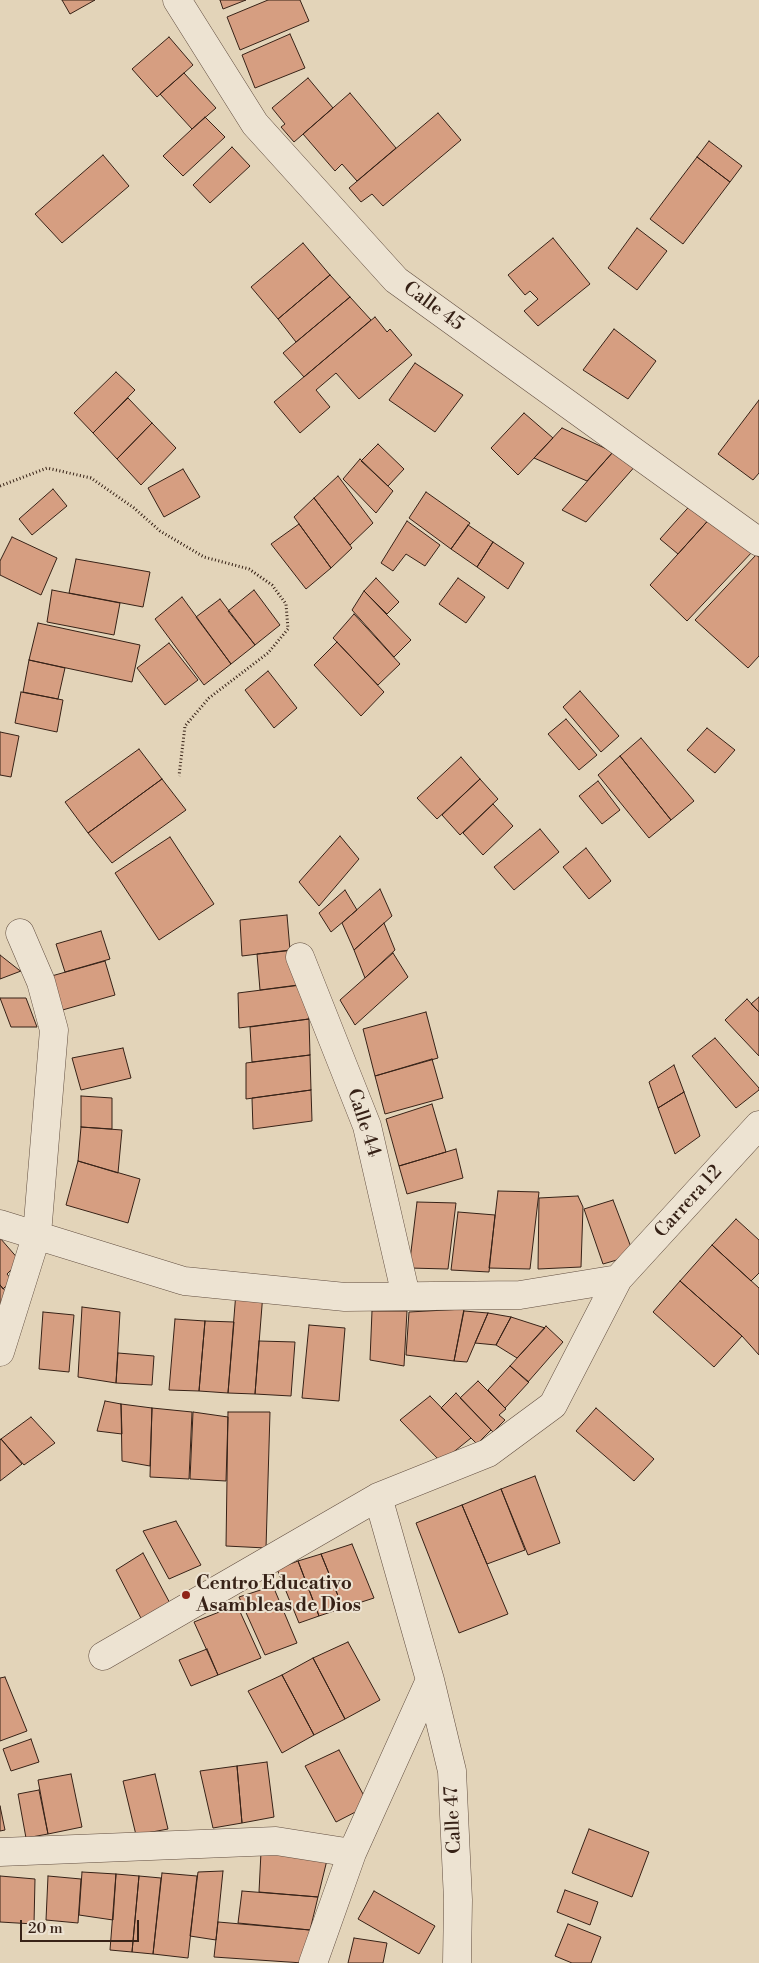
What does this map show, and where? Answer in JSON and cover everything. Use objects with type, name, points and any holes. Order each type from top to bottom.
[{"type":"street","name":"Calle 45","points":[[177,0],[255,124],[396,280],[759,542]]},
{"type":"street","points":[[0,1352],[37,1234],[54,1030],[41,982],[20,933]]},
{"type":"street","name":"Calle 44","points":[[300,957],[368,1126],[406,1296]]},
{"type":"street","name":"Carrera 12","points":[[103,1656],[378,1497],[488,1453],[553,1405],[618,1279],[759,1125]]},
{"type":"street","points":[[0,1224],[184,1281],[345,1296],[520,1296],[618,1279]]},
{"type":"street","name":"Calle 47","points":[[378,1497],[430,1680],[452,1771],[458,1900],[457,1963]]},
{"type":"street","points":[[313,1963],[352,1853],[430,1680]]},
{"type":"street","points":[[0,1852],[276,1841],[352,1853]]},
{"type":"path","points":[[0,486],[47,468],[91,478],[134,508],[160,531],[197,553],[204,557],[249,570],[272,585],[286,604],[288,629],[273,647],[209,698],[184,726],[179,776]]},
{"type":"building","points":[[62,0],[95,0],[70,14]]},
{"type":"building","points":[[220,0],[246,0],[223,9]]},
{"type":"building","points":[[268,0],[300,0],[309,21],[240,50],[227,17]]},
{"type":"building","points":[[290,34],[305,68],[255,88],[242,55]]},
{"type":"building","points":[[169,37],[193,65],[157,97],[132,69]]},
{"type":"building","points":[[184,73],[216,108],[192,129],[160,94]]},
{"type":"building","points":[[308,78],[333,108],[294,142],[281,127],[285,124],[272,108]]},
{"type":"building","points":[[350,93],[396,148],[357,181],[342,164],[335,171],[303,134]]},
{"type":"building","points":[[438,113],[461,140],[383,206],[372,194],[361,202],[349,188]]},
{"type":"building","points":[[205,117],[225,137],[183,176],[163,156]]},
{"type":"building","points":[[709,141],[742,166],[730,182],[697,157]]},
{"type":"building","points":[[232,147],[250,166],[210,203],[193,185]]},
{"type":"building","points":[[103,155],[129,186],[62,243],[35,214]]},
{"type":"building","points":[[697,157],[730,182],[683,244],[650,219]]},
{"type":"building","points":[[637,228],[667,251],[637,290],[608,268]]},
{"type":"building","points":[[553,238],[590,284],[538,326],[524,311],[538,299],[530,291],[525,295],[508,275]]},
{"type":"building","points":[[303,243],[330,275],[278,319],[251,287]]},
{"type":"building","points":[[330,275],[350,297],[296,342],[278,319]]},
{"type":"building","points":[[350,297],[371,320],[304,377],[283,353]]},
{"type":"building","points":[[375,317],[387,332],[390,329],[412,355],[359,399],[336,373],[316,390],[330,407],[300,433],[274,402]]},
{"type":"building","points":[[614,329],[656,361],[628,399],[583,370]]},
{"type":"building","points":[[415,363],[463,395],[435,432],[389,400]]},
{"type":"building","points":[[116,372],[135,390],[93,433],[74,413]]},
{"type":"building","points":[[128,398],[152,423],[117,459],[93,433]]},
{"type":"building","points":[[759,400],[759,473],[753,480],[718,454]]},
{"type":"building","points":[[524,413],[553,438],[518,475],[491,448]]},
{"type":"building","points":[[152,423],[176,448],[141,485],[117,459]]},
{"type":"building","points":[[562,428],[613,452],[587,481],[534,458]]},
{"type":"building","points":[[378,444],[404,469],[388,486],[361,461]]},
{"type":"building","points":[[613,452],[637,464],[586,522],[562,510]]},
{"type":"building","points":[[360,459],[393,491],[376,513],[343,479]]},
{"type":"building","points":[[183,469],[200,497],[164,517],[148,488]]},
{"type":"building","points":[[338,476],[373,523],[350,545],[314,498]]},
{"type":"building","points":[[53,489],[67,506],[32,535],[19,519]]},
{"type":"building","points":[[426,492],[470,523],[451,549],[409,518]]},
{"type":"building","points":[[314,498],[352,548],[331,568],[294,517]]},
{"type":"building","points":[[695,500],[713,515],[678,554],[660,539]]},
{"type":"building","points":[[713,515],[753,551],[687,621],[650,585]]},
{"type":"building","points":[[407,521],[440,545],[425,566],[406,554],[393,571],[381,563]]},
{"type":"building","points":[[299,524],[331,568],[306,589],[271,544]]},
{"type":"building","points":[[468,525],[493,542],[477,567],[451,549]]},
{"type":"building","points":[[12,537],[57,558],[41,595],[0,575],[0,561]]},
{"type":"building","points":[[493,542],[524,563],[508,589],[477,567]]},
{"type":"building","points":[[756,555],[759,557],[759,656],[748,668],[695,620]]},
{"type":"building","points":[[76,559],[150,572],[143,607],[69,593]]},
{"type":"building","points":[[376,578],[399,602],[387,614],[364,591]]},
{"type":"building","points":[[458,578],[485,597],[466,623],[439,604]]},
{"type":"building","points":[[52,590],[120,603],[114,635],[47,622]]},
{"type":"building","points":[[254,590],[280,625],[255,645],[228,611]]},
{"type":"building","points":[[364,591],[411,640],[394,657],[352,610]]},
{"type":"building","points":[[182,597],[231,664],[204,685],[155,619]]},
{"type":"building","points":[[220,599],[255,645],[231,664],[196,617]]},
{"type":"building","points":[[354,614],[400,664],[378,685],[333,638]]},
{"type":"building","points":[[38,623],[140,645],[132,682],[29,660]]},
{"type":"building","points":[[337,642],[384,692],[361,716],[314,665]]},
{"type":"building","points":[[169,643],[198,680],[165,705],[137,668]]},
{"type":"building","points":[[29,660],[65,668],[58,699],[23,692]]},
{"type":"building","points":[[268,671],[297,708],[274,728],[245,690]]},
{"type":"building","points":[[580,691],[619,736],[601,752],[563,707]]},
{"type":"building","points":[[21,692],[63,700],[57,732],[15,723]]},
{"type":"building","points":[[566,719],[597,755],[579,770],[548,734]]},
{"type":"building","points":[[707,728],[735,750],[715,773],[687,750]]},
{"type":"building","points":[[0,732],[19,736],[11,777],[0,775]]},
{"type":"building","points":[[641,738],[694,801],[671,820],[620,756]]},
{"type":"building","points":[[139,749],[162,779],[88,833],[65,802]]},
{"type":"building","points":[[620,756],[671,820],[649,838],[598,775]]},
{"type":"building","points":[[461,757],[480,779],[437,819],[417,798]]},
{"type":"building","points":[[162,779],[186,810],[112,863],[88,833]]},
{"type":"building","points":[[480,779],[498,799],[460,835],[442,815]]},
{"type":"building","points":[[598,781],[620,810],[602,824],[579,796]]},
{"type":"building","points":[[493,804],[513,826],[483,855],[463,833]]},
{"type":"building","points":[[540,829],[559,852],[514,890],[494,867]]},
{"type":"building","points":[[340,836],[359,859],[319,906],[299,882]]},
{"type":"building","points":[[170,837],[214,904],[159,940],[115,873]]},
{"type":"building","points":[[586,848],[611,881],[589,899],[563,867]]},
{"type":"building","points":[[380,889],[392,916],[354,950],[342,923]]},
{"type":"building","points":[[345,890],[357,910],[331,932],[319,913]]},
{"type":"building","points":[[287,915],[290,950],[242,956],[240,920]]},
{"type":"building","points":[[384,923],[395,950],[365,978],[354,950]]},
{"type":"building","points":[[101,931],[110,959],[65,972],[56,944]]},
{"type":"building","points":[[295,950],[298,985],[260,990],[257,954]]},
{"type":"building","points":[[393,953],[408,977],[355,1025],[340,1000]]},
{"type":"building","points":[[0,955],[19,970],[21,971],[0,979]]},
{"type":"building","points":[[105,961],[115,995],[59,1011],[48,977]]},
{"type":"building","points":[[309,984],[309,1019],[239,1028],[238,993]]},
{"type":"building","points":[[759,997],[759,1012],[751,1004]]},
{"type":"building","points":[[0,998],[26,998],[37,1027],[11,1027]]},
{"type":"building","points":[[747,999],[759,1012],[759,1056],[725,1020]]},
{"type":"building","points":[[426,1012],[438,1058],[375,1076],[363,1029]]},
{"type":"building","points":[[309,1019],[310,1055],[252,1062],[250,1027]]},
{"type":"building","points":[[715,1038],[759,1088],[759,1090],[736,1108],[692,1056]]},
{"type":"building","points":[[123,1048],[131,1078],[81,1090],[72,1058]]},
{"type":"building","points":[[310,1055],[311,1090],[246,1099],[246,1063]]},
{"type":"building","points":[[432,1059],[443,1098],[385,1114],[375,1076]]},
{"type":"building","points":[[674,1065],[684,1092],[658,1108],[649,1082]]},
{"type":"building","points":[[311,1090],[312,1121],[253,1129],[252,1098]]},
{"type":"building","points":[[684,1092],[700,1136],[675,1154],[658,1108]]},
{"type":"building","points":[[81,1096],[112,1098],[112,1129],[81,1127]]},
{"type":"building","points":[[432,1104],[446,1152],[399,1166],[386,1119]]},
{"type":"building","points":[[81,1127],[122,1130],[118,1173],[78,1161]]},
{"type":"building","points":[[456,1149],[463,1178],[407,1194],[399,1166]]},
{"type":"building","points":[[78,1161],[140,1179],[128,1223],[66,1205]]},
{"type":"building","points":[[498,1191],[539,1192],[530,1269],[489,1268]]},
{"type":"building","points":[[578,1196],[583,1207],[581,1267],[538,1269],[539,1198]]},
{"type":"building","points":[[613,1200],[634,1255],[603,1264],[584,1209]]},
{"type":"building","points":[[417,1202],[456,1203],[448,1269],[409,1268]]},
{"type":"building","points":[[458,1212],[495,1215],[489,1272],[451,1270]]},
{"type":"building","points":[[736,1219],[759,1240],[759,1273],[751,1281],[712,1245]]},
{"type":"building","points":[[0,1238],[20,1261],[7,1274],[12,1280],[3,1289],[0,1285]]},
{"type":"building","points":[[712,1245],[759,1288],[759,1355],[742,1336],[680,1281]]},
{"type":"building","points":[[680,1281],[742,1336],[714,1367],[653,1312]]},
{"type":"building","points":[[0,1285],[8,1294],[0,1315]]},
{"type":"building","points":[[236,1292],[263,1293],[255,1394],[228,1393]]},
{"type":"building","points":[[82,1307],[120,1312],[116,1383],[78,1377]]},
{"type":"building","points":[[464,1309],[454,1361],[406,1355],[409,1312]]},
{"type":"building","points":[[372,1311],[407,1311],[404,1366],[370,1360]]},
{"type":"building","points":[[464,1311],[488,1313],[467,1362],[454,1361]]},
{"type":"building","points":[[43,1312],[74,1315],[69,1372],[39,1369]]},
{"type":"building","points":[[488,1313],[511,1317],[496,1345],[475,1343]]},
{"type":"building","points":[[511,1317],[545,1328],[517,1358],[496,1345]]},
{"type":"building","points":[[175,1319],[205,1321],[199,1391],[169,1390]]},
{"type":"building","points":[[205,1321],[234,1322],[228,1393],[199,1391]]},
{"type":"building","points":[[309,1325],[345,1328],[339,1401],[302,1398]]},
{"type":"building","points":[[546,1326],[563,1342],[528,1382],[510,1366]]},
{"type":"building","points":[[259,1341],[295,1342],[291,1396],[255,1394]]},
{"type":"building","points":[[118,1353],[154,1356],[152,1385],[116,1383]]},
{"type":"building","points":[[510,1366],[529,1382],[505,1408],[488,1390]]},
{"type":"building","points":[[478,1381],[506,1409],[499,1415],[505,1420],[493,1432],[460,1398]]},
{"type":"building","points":[[456,1393],[491,1430],[477,1444],[441,1408]]},
{"type":"building","points":[[430,1396],[471,1438],[441,1462],[400,1420]]},
{"type":"building","points":[[105,1401],[121,1404],[122,1434],[97,1431]]},
{"type":"building","points":[[121,1404],[152,1408],[150,1466],[122,1461]]},
{"type":"building","points":[[152,1408],[192,1412],[189,1479],[150,1477]]},
{"type":"building","points":[[596,1408],[654,1459],[634,1481],[576,1431]]},
{"type":"building","points":[[193,1412],[228,1417],[226,1481],[190,1479]]},
{"type":"building","points":[[228,1412],[270,1412],[266,1548],[226,1546]]},
{"type":"building","points":[[31,1417],[55,1443],[24,1465],[1,1439]]},
{"type":"building","points":[[0,1440],[22,1464],[0,1481]]},
{"type":"building","points":[[535,1476],[560,1543],[528,1555],[501,1489]]},
{"type":"building","points":[[501,1489],[525,1550],[487,1564],[462,1505]]},
{"type":"building","points":[[462,1505],[508,1614],[459,1633],[416,1523]]},
{"type":"building","points":[[176,1521],[201,1565],[169,1579],[143,1531]]},
{"type":"building","points":[[352,1544],[374,1598],[343,1608],[321,1554]]},
{"type":"building","points":[[143,1553],[172,1607],[144,1624],[116,1570]]},
{"type":"building","points":[[321,1554],[343,1608],[319,1616],[298,1561]]},
{"type":"building","points":[[298,1561],[319,1616],[299,1623],[277,1569]]},
{"type":"building","points":[[273,1586],[297,1643],[265,1655],[239,1597]]},
{"type":"building","points":[[237,1605],[261,1658],[218,1675],[194,1622]]},
{"type":"building","points":[[348,1642],[380,1700],[345,1719],[313,1658]]},
{"type":"building","points":[[207,1649],[218,1675],[191,1686],[179,1660]]},
{"type":"building","points":[[313,1658],[345,1719],[314,1735],[282,1675]]},
{"type":"building","points":[[282,1675],[314,1735],[282,1753],[248,1691]]},
{"type":"building","points":[[5,1677],[27,1731],[0,1741],[0,1678]]},
{"type":"building","points":[[31,1739],[39,1762],[11,1771],[3,1749]]},
{"type":"building","points":[[339,1750],[369,1805],[336,1822],[305,1766]]},
{"type":"building","points":[[267,1762],[274,1817],[242,1823],[237,1766]]},
{"type":"building","points":[[237,1766],[242,1823],[213,1828],[200,1771]]},
{"type":"building","points":[[71,1774],[82,1827],[48,1834],[38,1780]]},
{"type":"building","points":[[155,1774],[168,1829],[136,1835],[123,1781]]},
{"type":"building","points":[[39,1790],[48,1834],[26,1838],[18,1794]]},
{"type":"building","points":[[0,1806],[5,1830],[0,1831]]},
{"type":"building","points":[[589,1829],[649,1852],[632,1897],[572,1873]]},
{"type":"building","points":[[261,1852],[327,1860],[318,1897],[259,1892]]},
{"type":"building","points":[[223,1871],[216,1940],[190,1936],[198,1872]]},
{"type":"building","points":[[82,1872],[116,1874],[113,1920],[79,1915]]},
{"type":"building","points":[[162,1873],[197,1876],[188,1958],[153,1954]]},
{"type":"building","points":[[116,1874],[139,1876],[132,1952],[110,1950]]},
{"type":"building","points":[[0,1876],[35,1879],[34,1924],[0,1922]]},
{"type":"building","points":[[48,1876],[81,1879],[78,1923],[46,1920]]},
{"type":"building","points":[[139,1876],[161,1878],[153,1954],[132,1952]]},
{"type":"building","points":[[565,1890],[598,1902],[590,1925],[557,1912]]},
{"type":"building","points":[[242,1891],[318,1897],[310,1930],[238,1923]]},
{"type":"building","points":[[374,1891],[435,1926],[419,1954],[358,1919]]},
{"type":"building","points":[[218,1922],[310,1930],[303,1963],[214,1957]]},
{"type":"building","points":[[568,1924],[601,1937],[591,1963],[572,1963],[555,1956]]},
{"type":"building","points":[[354,1938],[387,1943],[383,1963],[348,1963]]},
{"type":"place","name":"Centro Educativo Asambleas de Dios","points":[[186,1595]]}]
